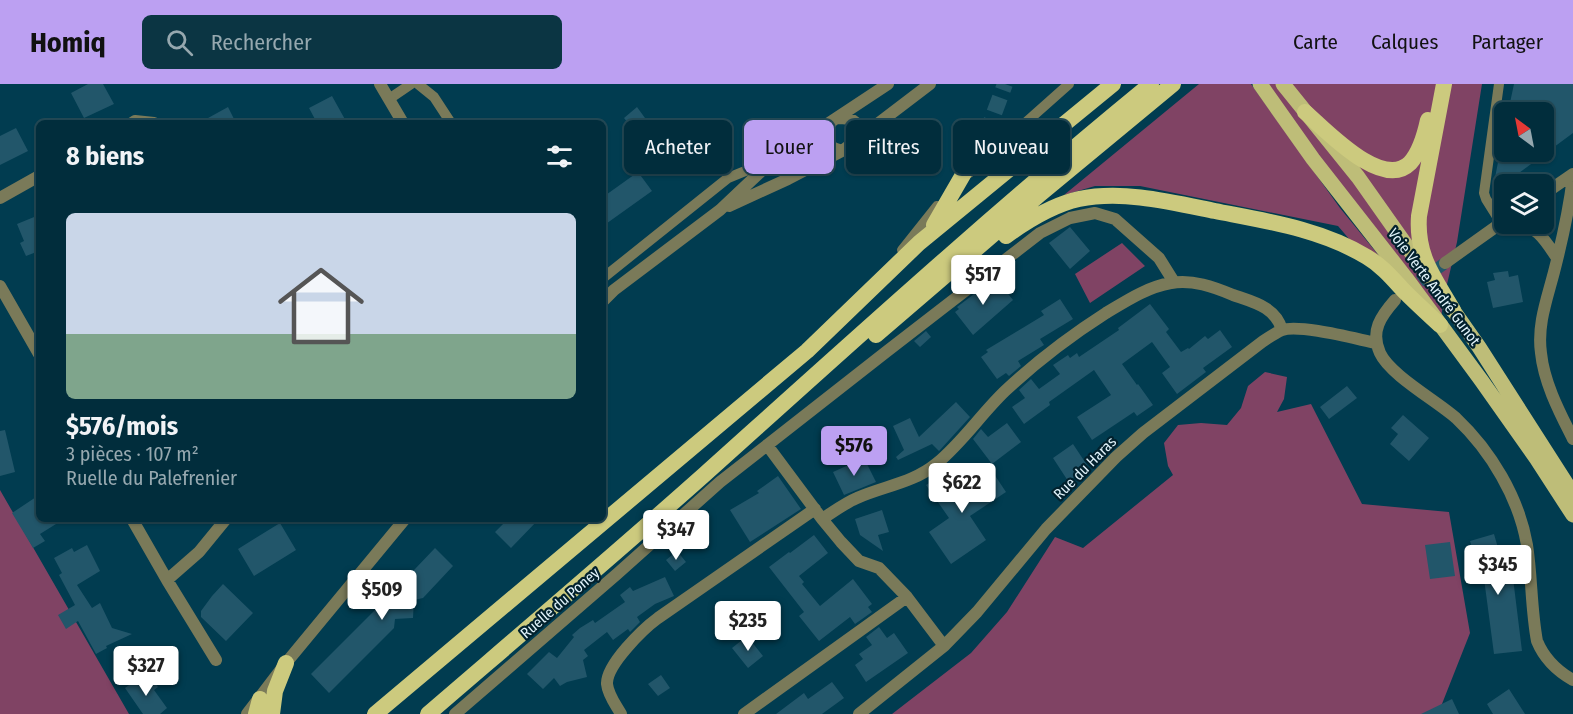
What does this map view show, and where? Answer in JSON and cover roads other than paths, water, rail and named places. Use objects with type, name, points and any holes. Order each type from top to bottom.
[{"type":"highway","points":[[606,520],[807,351],[908,252],[1113,84]]},
{"type":"highway","points":[[428,714],[691,486],[982,227],[1151,84]]},
{"type":"highway","points":[[691,486],[706,480],[1039,195],[1173,84]]},
{"type":"highway","points":[[1305,112],[1359,159],[1374,167],[1397,169],[1410,162],[1417,151],[1425,132],[1433,84]]},
{"type":"highway","points":[[1444,84],[1418,228],[1427,266],[1453,310]]},
{"type":"highway","points":[[927,236],[963,174]]},
{"type":"highway","points":[[934,286],[947,280],[1018,227],[1051,208],[1079,199],[1100,196],[1137,197],[1262,220],[1331,240],[1378,264],[1440,325]]},
{"type":"highway","points":[[373,714],[603,522]]},
{"type":"highway","points":[[272,714],[275,691],[286,663]]},
{"type":"main road","name":"Voie Verte André Gunot","points":[[1260,84],[1313,159],[1440,325],[1529,448],[1573,515]]},
{"type":"main road","name":"Voie Verte André Gunot","points":[[1283,84],[1358,177],[1414,259],[1453,310],[1573,494]]},
{"type":"street","points":[[380,84],[401,120]]},
{"type":"street","points":[[834,120],[888,84]]},
{"type":"street","points":[[883,120],[930,84]]},
{"type":"street","points":[[834,120],[849,118],[852,120]]},
{"type":"street","points":[[834,148],[842,151]]},
{"type":"street","points":[[720,210],[788,179],[846,148]]},
{"type":"street","points":[[606,298],[720,210],[758,174]]},
{"type":"street","points":[[1554,188],[1573,176]]},
{"type":"street","points":[[1573,176],[1566,225],[1541,320],[1540,339],[1541,355],[1552,393],[1573,439]]},
{"type":"street","points":[[0,198],[36,178]]},
{"type":"street","name":"Ruelle du Poney","points":[[455,714],[720,482],[1040,233],[1070,218],[1095,213],[1115,219],[1159,258],[1173,282]]},
{"type":"street","points":[[1445,263],[1494,229]]},
{"type":"street","points":[[1539,234],[1557,258]]},
{"type":"street","points":[[621,714],[607,686],[610,670],[641,633],[658,618],[818,514],[903,483],[927,470],[948,453],[1004,392],[1070,336],[1129,299],[1155,286],[1173,282],[1208,285],[1264,307],[1277,319],[1282,330],[1307,330],[1376,343]]},
{"type":"street","points":[[0,286],[36,349]]},
{"type":"street","points":[[1395,300],[1384,312],[1377,325],[1376,343],[1382,356],[1398,374],[1455,417],[1485,451],[1504,482],[1519,517],[1527,546],[1537,641],[1551,663],[1563,675],[1573,680]]},
{"type":"street","name":"Rue du Haras","points":[[859,714],[944,646],[977,612],[1046,529],[1116,457],[1151,427],[1262,342],[1282,330]]},
{"type":"street","points":[[767,445],[818,514],[859,561],[879,568],[907,597],[944,646]]},
{"type":"street","points":[[134,522],[216,660]]},
{"type":"street","points":[[167,580],[199,552],[224,522]]},
{"type":"street","points":[[247,714],[258,707],[286,663],[403,522]]},
{"type":"street","points":[[744,714],[907,597]]},
{"type":"lane","points":[[389,99],[411,84]]},
{"type":"lane","points":[[418,84],[434,98],[449,120]]},
{"type":"lane","points":[[866,295],[958,183],[1069,84]]},
{"type":"lane","points":[[1494,215],[1484,193],[1499,84]]},
{"type":"lane","points":[[606,276],[728,178],[744,172]]},
{"type":"tunnel","points":[[992,120],[1005,84]]},
{"type":"tunnel","points":[[1405,292],[1445,263]]}]
